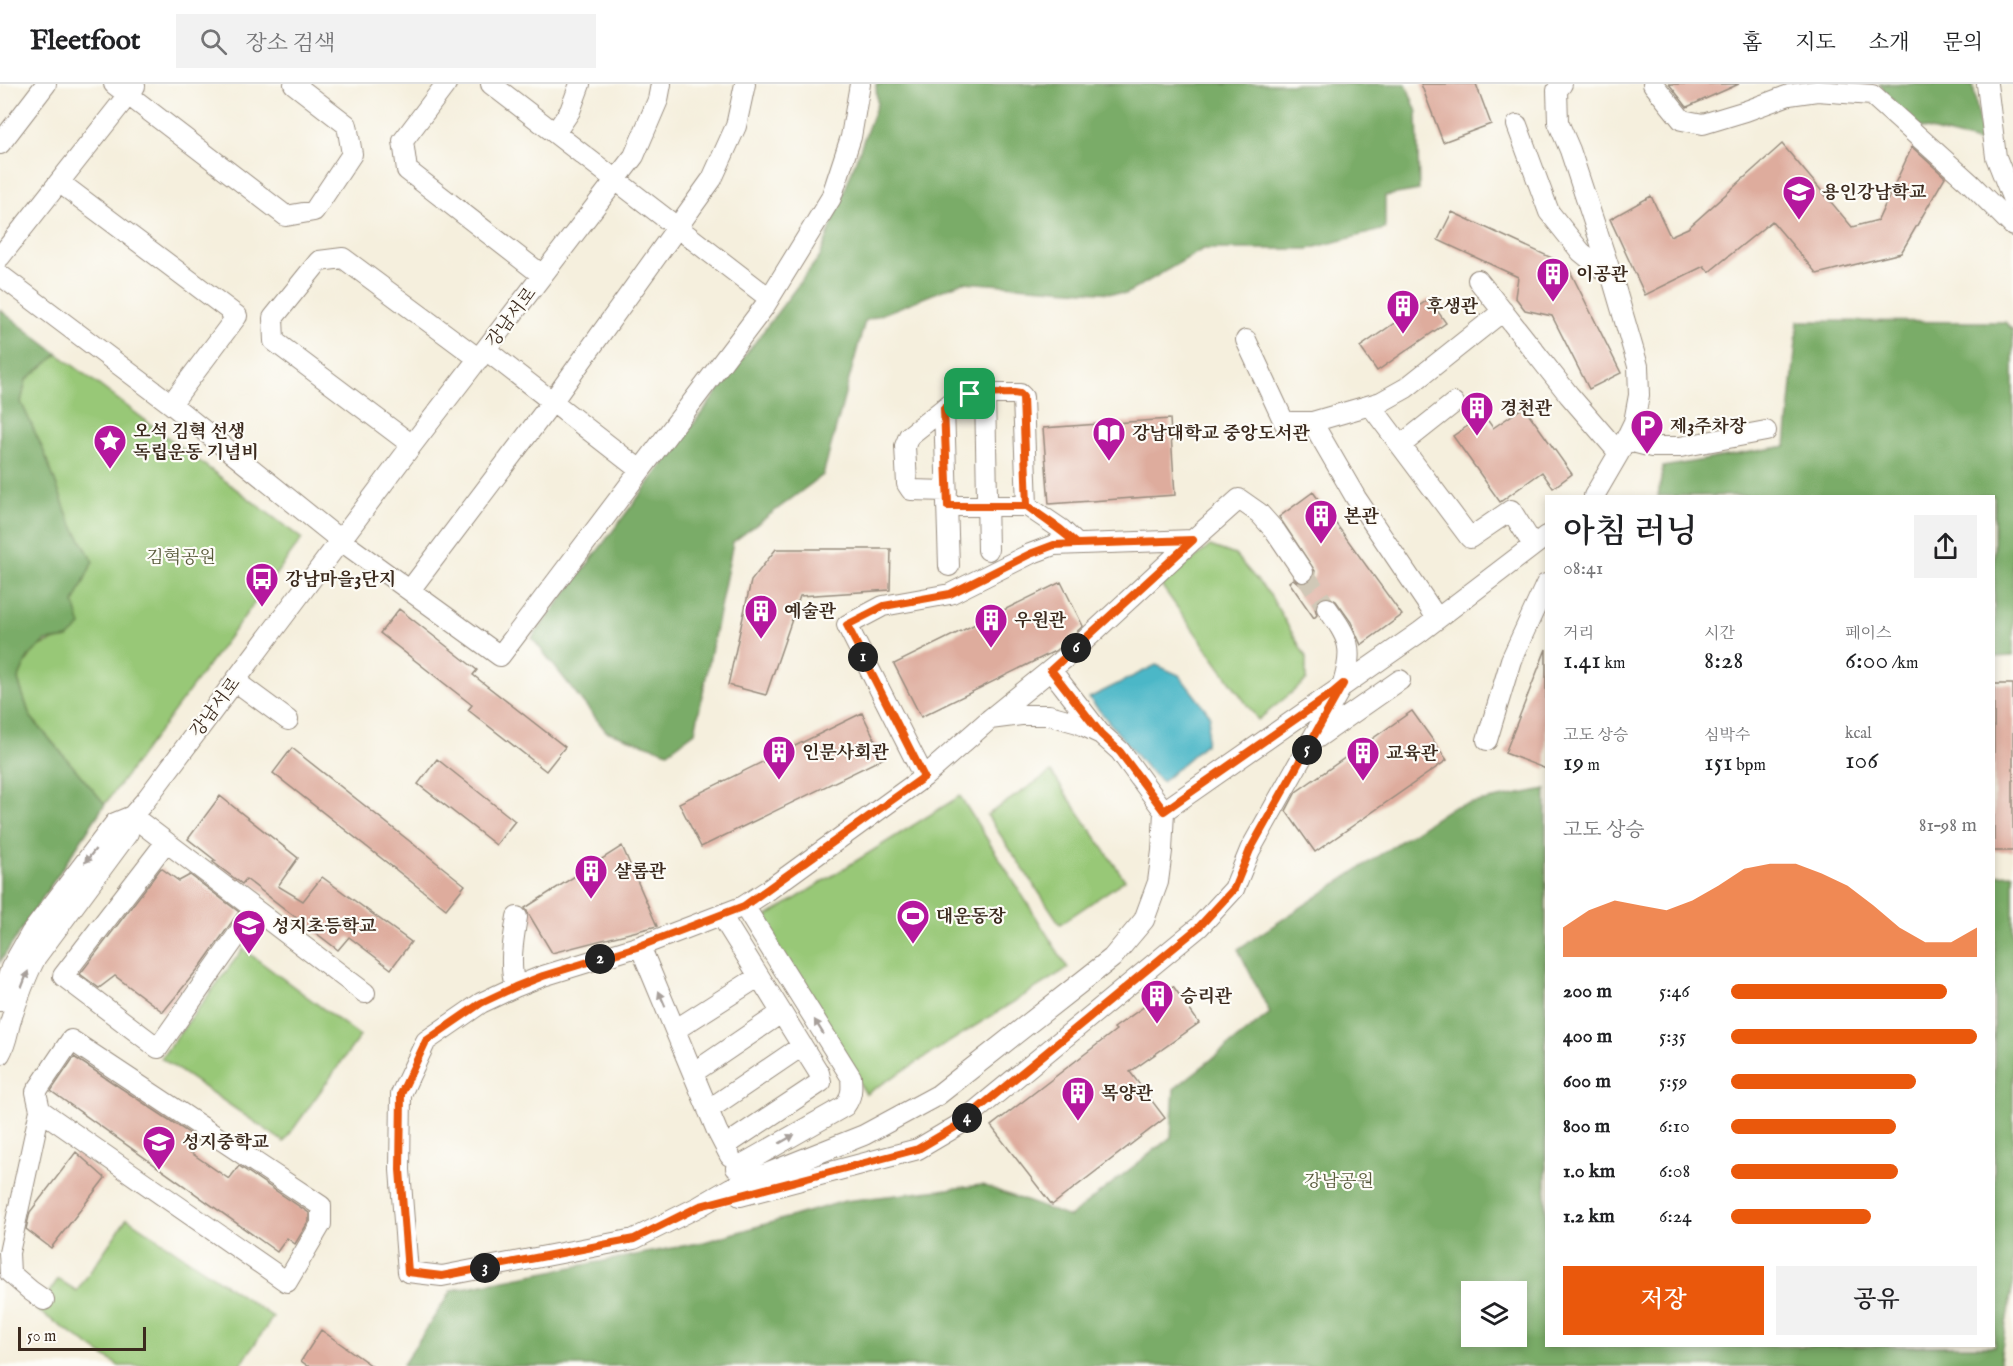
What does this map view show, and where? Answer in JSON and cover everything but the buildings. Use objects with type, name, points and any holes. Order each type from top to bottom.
[{"type":"street","points":[[0,144],[46,84]]},
{"type":"street","points":[[0,257],[59,182],[126,88],[286,216],[314,211],[352,154],[347,125],[294,84]]},
{"type":"street","points":[[446,84],[403,141],[407,170],[542,275]]},
{"type":"street","points":[[491,84],[769,298]]},
{"type":"street","points":[[555,133],[570,111],[580,84]]},
{"type":"street","name":"강남서로","points":[[0,1001],[11,968],[29,952],[128,833],[132,816],[634,156],[658,100],[661,84]]},
{"type":"street","points":[[410,590],[552,402],[712,179],[736,126],[745,84]]},
{"type":"street","points":[[0,275],[171,404],[340,540],[500,656],[769,298],[831,198],[851,137],[860,84]]},
{"type":"street","points":[[1562,84],[1557,90],[1558,122],[1570,150],[1612,277],[1638,366],[1639,395],[1634,422],[1596,495]]},
{"type":"street","points":[[1653,84],[1682,120],[1703,124],[1789,95],[1817,91],[1872,95],[1971,184],[2013,226]]},
{"type":"street","points":[[1987,84],[1996,157],[2013,200]]},
{"type":"street","points":[[1517,125],[1549,212],[1581,252],[1612,277]]},
{"type":"street","points":[[59,182],[237,316],[171,404]]},
{"type":"street","points":[[412,446],[274,341],[273,318],[319,261],[343,258],[552,402],[640,470]]},
{"type":"street","points":[[1478,280],[1569,395],[1622,446],[1680,447],[1766,431]]},
{"type":"street","points":[[1246,340],[1284,422],[1312,422],[1371,406],[1406,388],[1503,311]]},
{"type":"street","points":[[985,393],[988,550]]},
{"type":"street","points":[[1027,506],[1023,397],[1020,394],[985,393],[957,398],[909,436],[905,446],[906,484],[911,490],[947,499],[987,505],[1027,506],[1077,544]]},
{"type":"street","points":[[1401,445],[1454,403]]},
{"type":"street","points":[[1164,811],[1437,618],[1540,540],[1511,510],[1470,538],[1371,406]]},
{"type":"street","points":[[944,408],[949,566]]},
{"type":"street","points":[[1312,422],[1356,498],[1437,618]]},
{"type":"street","points":[[1051,670],[1101,734],[1120,752],[1164,811],[1158,882],[1144,920],[1112,958],[938,1095],[864,1135],[731,1188],[634,1239],[442,1276],[408,1272],[400,1170],[401,1094],[426,1041],[481,1003],[515,987],[640,946],[744,906],[924,777],[990,719],[1051,670],[1239,499],[1259,513],[1270,525],[1303,572]]},
{"type":"street","points":[[924,777],[847,625],[884,606],[950,594],[1030,554],[1054,545],[1193,540]]},
{"type":"street","points":[[1487,740],[1512,660],[1545,586]]},
{"type":"street","points":[[700,1206],[918,1149],[957,1126],[1199,927],[1234,889],[1250,850],[1343,684],[1350,662],[1348,642],[1327,609]]},
{"type":"street","points":[[1312,742],[1400,680]]},
{"type":"street","points":[[235,681],[288,720]]},
{"type":"street","points":[[990,719],[1022,715],[1049,715],[1078,723],[1101,734]]},
{"type":"street","points":[[132,816],[365,993]]},
{"type":"street","points":[[63,976],[166,842]]},
{"type":"street","points":[[736,1168],[845,1106],[852,1089],[850,1077],[744,906]]},
{"type":"street","points":[[29,952],[158,1048],[255,910]]},
{"type":"street","points":[[721,915],[819,1073],[821,1082],[725,1146]]},
{"type":"street","points":[[515,987],[511,972],[512,945],[517,917]]},
{"type":"street","points":[[640,946],[708,1110],[736,1168],[731,1188]]},
{"type":"street","name":"강남서로","points":[[0,1054],[6,1043],[26,975],[29,952]]},
{"type":"street","points":[[675,1030],[758,977]]},
{"type":"street","points":[[693,1073],[781,1013]]},
{"type":"street","points":[[40,1110],[287,1282],[321,1224],[321,1206],[71,1040],[36,1092],[40,1110],[9,1253],[10,1273],[31,1292],[44,1300]]},
{"type":"street","points":[[708,1110],[802,1046]]},
{"type":"green space","points":[[876,84],[1406,84],[1417,112],[1419,190],[1385,196],[1385,229],[1308,249],[1203,249],[1126,294],[963,282],[865,321],[823,475],[733,542],[695,732],[668,752],[606,731],[532,638],[820,256],[877,104]]},
{"type":"green space","points":[[1879,84],[1973,84],[1982,143],[1914,126]]},
{"type":"green space","points":[[0,310],[58,354],[26,380],[21,402],[44,452],[69,519],[93,561],[74,603],[81,626],[68,638],[46,641],[28,657],[18,680],[30,716],[105,804],[0,962]]},
{"type":"green space","points":[[1798,321],[2005,322],[2013,330],[2013,656],[1995,657],[1995,495],[1658,495],[1663,467],[1786,446]]},
{"type":"green space","name":"김혁공원","points":[[58,354],[302,539],[105,804],[30,716],[18,680],[27,661],[36,650],[48,642],[68,638],[74,603],[93,561],[69,519],[44,452],[21,402],[26,380]]},
{"type":"green space","points":[[1210,546],[1235,555],[1270,595],[1306,657],[1306,681],[1258,720],[1161,585]]},
{"type":"green space","points":[[1051,772],[1125,880],[1060,924],[987,815]]},
{"type":"green space","name":"강남공원","points":[[1545,789],[1545,1347],[1995,1347],[1995,875],[2013,874],[2013,1283],[1999,1366],[402,1366],[452,1290],[704,1242],[845,1201],[982,1185],[1069,1217],[1171,1137],[1174,1089],[1270,1013],[1238,949],[1452,807]]},
{"type":"green space","name":"대운동장","points":[[960,796],[1068,968],[866,1094],[758,922]]},
{"type":"green space","points":[[243,949],[360,1036],[284,1142],[161,1058]]},
{"type":"green space","points":[[127,1218],[273,1317],[240,1366],[119,1366],[37,1310],[58,1279],[77,1291]]},
{"type":"water","points":[[1156,665],[1179,675],[1210,715],[1206,743],[1162,782],[1146,767],[1089,698]]},
{"type":"tunnel","points":[[1303,572],[1327,608]]},
{"type":"place","name":"용인강남학교","points":[[1799,221]]},
{"type":"place","name":"이공관","points":[[1553,303]]},
{"type":"place","name":"후생관","points":[[1403,335]]},
{"type":"place","name":"경천관","points":[[1477,437]]},
{"type":"place","name":"제3주차장","points":[[1647,455]]},
{"type":"place","name":"강남대학교 중앙도서관","points":[[1109,462]]},
{"type":"place","name":"오석 김혁 선생 독립운동 기념비","points":[[110,470]]},
{"type":"place","name":"본관","points":[[1321,545]]},
{"type":"place","name":"강남마을3단지","points":[[262,608]]},
{"type":"place","name":"예술관","points":[[761,640]]},
{"type":"place","name":"우원관","points":[[991,649]]},
{"type":"place","name":"인문사회관","points":[[779,781]]},
{"type":"place","name":"교육관","points":[[1363,782]]},
{"type":"place","name":"샬롬관","points":[[591,900]]},
{"type":"place","name":"대운동장","points":[[913,945]]},
{"type":"place","name":"성지초등학교","points":[[249,955]]},
{"type":"place","name":"승리관","points":[[1157,1025]]},
{"type":"place","name":"목양관","points":[[1078,1122]]},
{"type":"place","name":"성지중학교","points":[[159,1171]]},
{"type":"route","points":[[970,394],[957,398],[944,408],[948,506],[1027,506],[1060,529],[1077,544],[1193,540],[1051,670],[1101,734],[1120,752],[1164,811],[1343,684],[1250,850],[1234,889],[1199,927],[957,1126],[918,1149],[700,1206],[634,1239],[442,1276],[408,1272],[400,1170],[401,1094],[426,1041],[481,1003],[515,987],[640,946],[744,906],[924,777],[847,625],[884,606],[950,594],[1030,554],[1054,545],[1077,544],[1027,506],[1023,397],[1014,393],[970,394]]}]
